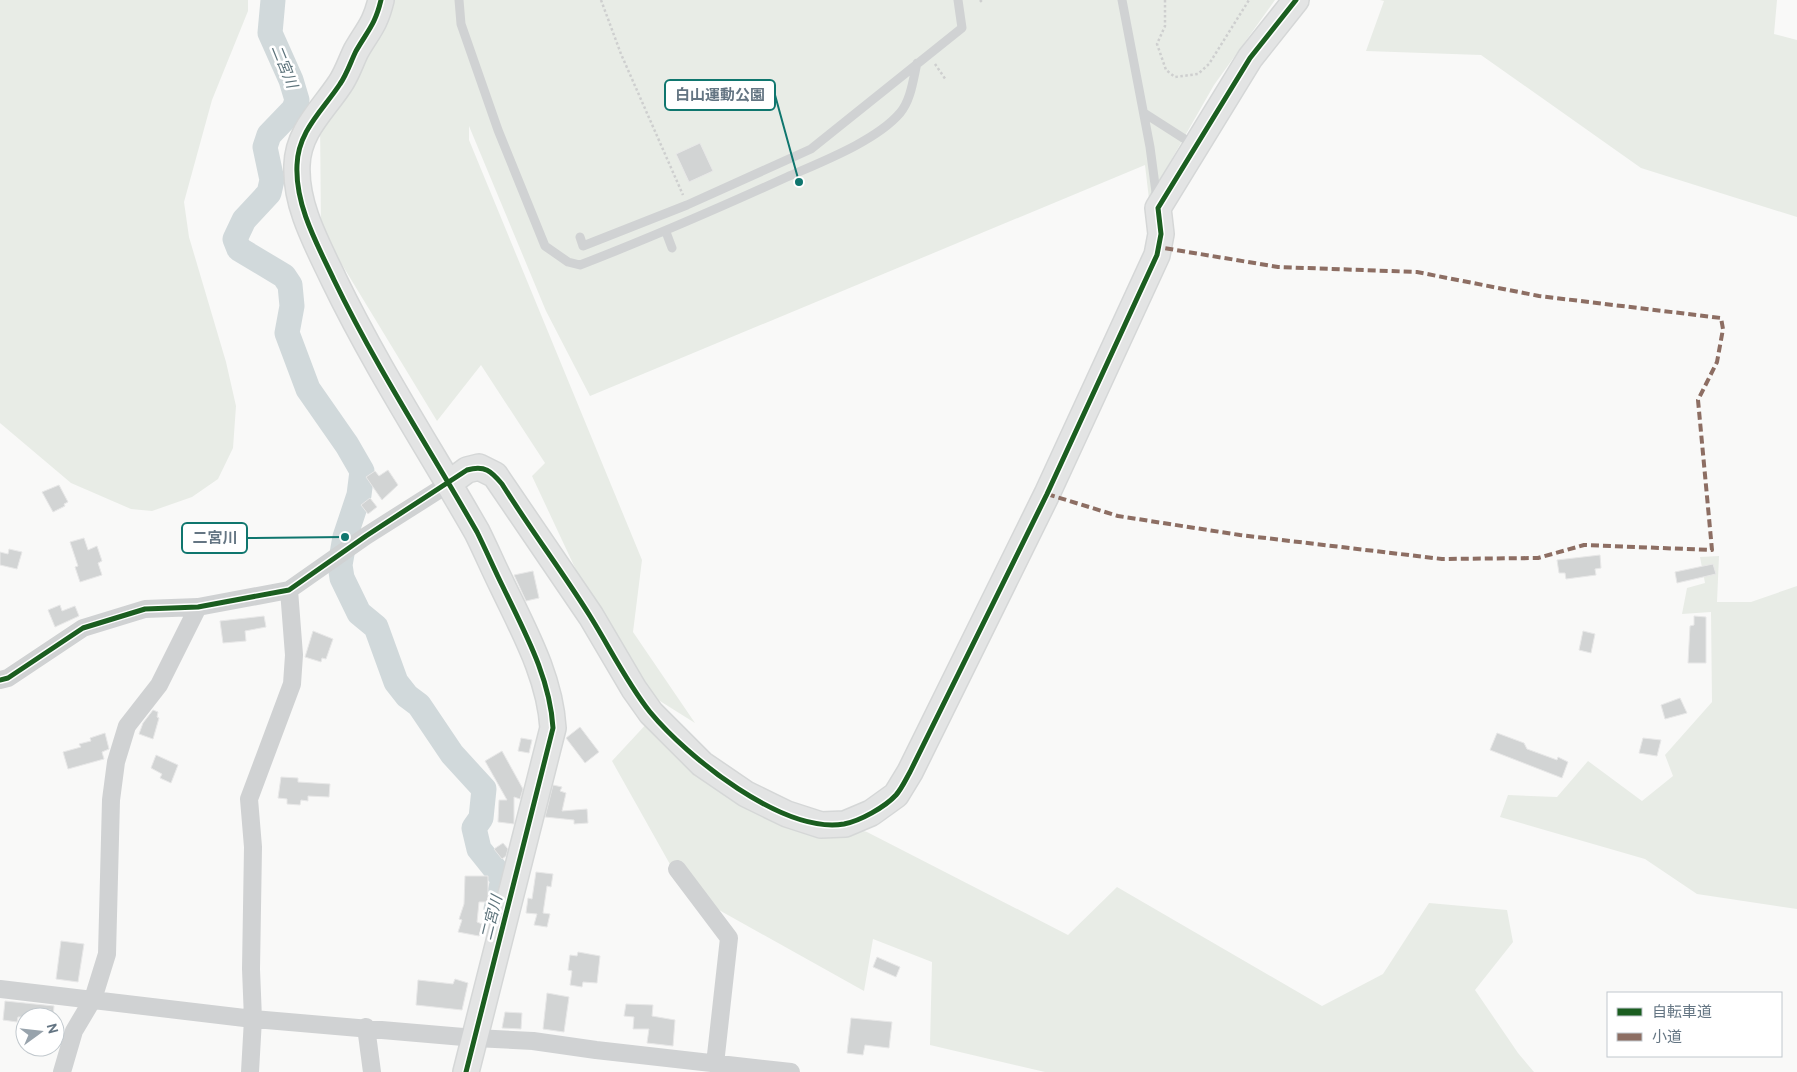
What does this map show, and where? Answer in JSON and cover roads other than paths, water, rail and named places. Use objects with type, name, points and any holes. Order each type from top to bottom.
[{"type":"street","points":[[381,0],[376,22],[357,50],[342,82],[309,126],[299,144],[297,188],[310,230],[342,296],[397,399],[477,534],[546,683],[553,728],[466,1072]]},
{"type":"street","points":[[0,680],[8,678],[83,628],[145,610],[198,607],[289,590],[366,536],[467,470],[479,467],[495,476],[590,616],[634,689],[651,713],[702,764],[746,794],[788,814],[821,825],[845,824],[871,813],[896,795],[914,764],[1047,494],[1153,262],[1161,234],[1158,208],[1194,145],[1250,58],[1296,0]]},
{"type":"street","points":[[250,1072],[253,1019],[253,826],[250,799],[292,684],[294,655],[289,590]]},
{"type":"street","points":[[62,1072],[74,1031],[94,999],[107,954],[109,832],[116,762],[126,726],[159,685],[198,607]]},
{"type":"street","points":[[678,869],[729,938],[721,1068]]},
{"type":"street","points":[[0,989],[253,1019],[366,1027],[474,1038],[533,1041],[721,1068],[791,1072]]},
{"type":"street","points":[[366,1027],[372,1072]]},
{"type":"lane","points":[[459,0],[461,24],[498,130],[545,246],[568,262],[580,265],[666,232],[837,154],[878,131],[900,113],[908,100],[917,63]]},
{"type":"lane","points":[[580,237],[583,246],[687,205],[811,149],[962,28],[958,0]]},
{"type":"lane","points":[[1122,0],[1144,113],[1158,208]]},
{"type":"lane","points":[[1144,113],[1194,145]]},
{"type":"lane","points":[[666,232],[672,248]]},
{"type":"waterway","name":"二宮川","points":[[273,0],[270,33],[291,80],[297,100],[294,109],[269,135],[265,147],[272,180],[269,193],[244,220],[235,239],[239,249],[284,276],[290,285],[292,306],[287,333],[308,389],[347,445],[362,471],[359,495],[345,537],[340,565],[342,578],[359,613],[376,627],[396,682],[407,696],[419,705],[452,754],[484,789],[481,818],[474,828],[479,849],[503,879],[496,909]]},
{"type":"place","name":"白山運動公園","points":[[799,182]]},
{"type":"place","name":"二宮川","points":[[345,537]]}]
